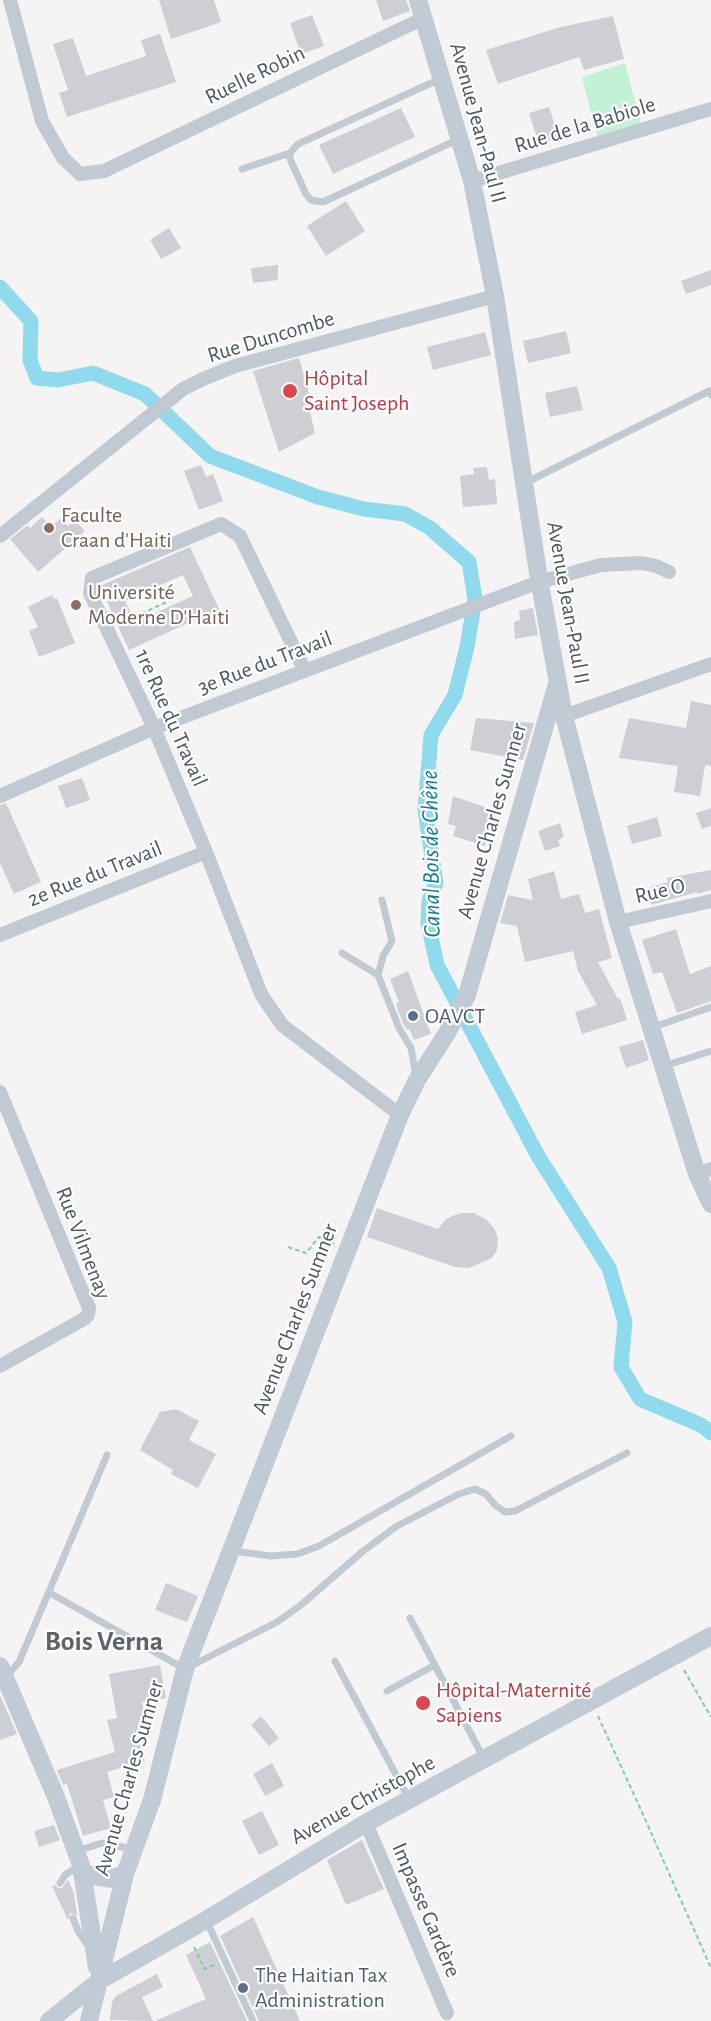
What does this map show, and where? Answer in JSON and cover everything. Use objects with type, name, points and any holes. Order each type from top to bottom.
[{"type":"street","name":"Ruelle Robin","points":[[10,0],[42,121],[63,158],[80,174],[104,171],[424,18]]},
{"type":"street","name":"Avenue Jean-Paul II","points":[[418,0],[472,181],[495,296],[556,684],[618,922],[664,1066],[704,1171],[711,1204]]},
{"type":"street","name":"Rue de la Babiole","points":[[472,181],[711,109]]},
{"type":"street","name":"Rue Duncombe","points":[[0,536],[183,389],[235,366],[495,296]]},
{"type":"street","name":"1re Rue du Travail","points":[[305,671],[240,536],[220,524],[92,578],[90,592],[154,728],[206,852],[261,994],[282,1025],[400,1115]]},
{"type":"street","name":"3e Rue du Travail","points":[[0,795],[154,728],[539,582],[601,564],[642,563],[669,572]]},
{"type":"street","points":[[545,724],[711,664]]},
{"type":"street","name":"Avenue Charles Sumner","points":[[89,2021],[125,1874],[152,1800],[185,1669],[400,1115],[417,1080],[447,1033],[467,994],[556,684]]},
{"type":"street","name":"2e Rue du Travail","points":[[0,935],[206,852]]},
{"type":"street","name":"Rue O","points":[[618,922],[711,901]]},
{"type":"street","name":"Rue Vilmenay","points":[[0,1092],[89,1308],[88,1315],[84,1319],[0,1366]]},
{"type":"street","name":"Avenue Christophe","points":[[49,2021],[99,1981],[206,1920],[366,1823],[711,1636]]},
{"type":"street","points":[[2,1675],[56,1797],[80,1863],[99,1981]]},
{"type":"street","name":"Impasse Gardère","points":[[366,1823],[447,2013]]},
{"type":"street","points":[[80,1863],[110,1879],[125,1874]]},
{"type":"lane","points":[[242,169],[290,153],[298,144],[442,78]]},
{"type":"lane","points":[[290,153],[290,159],[306,194],[311,200],[323,202],[460,138]]},
{"type":"lane","points":[[524,484],[709,391],[711,395]]},
{"type":"lane","points":[[382,900],[392,941],[383,956],[378,975],[399,1028],[411,1048],[417,1080]]},
{"type":"lane","points":[[342,953],[378,975]]},
{"type":"lane","points":[[651,1028],[711,1007]]},
{"type":"lane","points":[[664,1066],[711,1051]]},
{"type":"lane","points":[[231,1551],[280,1555],[297,1554],[319,1546],[511,1436]]},
{"type":"lane","points":[[50,1593],[185,1669],[277,1622],[302,1605],[362,1552],[397,1526],[459,1494],[475,1490],[486,1494],[505,1512],[515,1511],[627,1453]]},
{"type":"lane","points":[[2,1675],[19,1662],[107,1455]]},
{"type":"lane","points":[[410,1618],[484,1759]]},
{"type":"lane","points":[[335,1661],[410,1801]]},
{"type":"lane","points":[[387,1690],[435,1665]]},
{"type":"lane","points":[[60,1883],[65,1875],[102,1843],[134,1849]]},
{"type":"lane","points":[[73,1918],[86,1944],[95,1953]]},
{"type":"lane","points":[[206,1920],[253,2021]]},
{"type":"path","points":[[107,629],[169,601]]},
{"type":"path","points":[[288,1247],[306,1253],[318,1237],[347,1251]]},
{"type":"path","points":[[675,1656],[711,1717]]},
{"type":"path","points":[[591,1702],[711,1968]]},
{"type":"path","points":[[186,1931],[205,1969],[225,1960]]},
{"type":"green space","points":[[625,63],[641,123],[597,136],[582,77]]},
{"type":"building","points":[[159,0],[214,0],[221,22],[171,39]]},
{"type":"building","points":[[376,0],[406,0],[410,11],[383,21]]},
{"type":"building","points":[[312,15],[324,46],[301,54],[290,23]]},
{"type":"building","points":[[613,16],[624,59],[584,70],[579,57],[498,84],[486,50],[561,27]]},
{"type":"building","points":[[160,34],[176,82],[67,117],[59,93],[68,90],[53,44],[73,38],[86,76],[146,56],[141,40]]},
{"type":"building","points":[[549,107],[559,138],[539,144],[529,113]]},
{"type":"building","points":[[401,108],[415,137],[333,174],[319,145]]},
{"type":"building","points":[[346,201],[365,231],[326,256],[307,226]]},
{"type":"building","points":[[169,228],[181,248],[161,259],[150,240]]},
{"type":"building","points":[[278,265],[278,280],[253,283],[251,268]]},
{"type":"building","points":[[711,270],[711,285],[686,294],[681,281]]},
{"type":"building","points":[[566,331],[571,353],[528,363],[523,341]]},
{"type":"building","points":[[485,332],[491,355],[433,370],[427,347]]},
{"type":"building","points":[[299,358],[313,407],[309,408],[315,433],[279,452],[253,371]]},
{"type":"building","points":[[577,386],[583,410],[550,417],[545,393]]},
{"type":"building","points":[[201,465],[206,477],[213,474],[223,501],[199,510],[184,471]]},
{"type":"building","points":[[487,467],[489,480],[495,479],[497,504],[463,507],[460,476],[474,474],[473,468]]},
{"type":"building","points":[[42,517],[51,527],[61,518],[68,526],[75,520],[85,531],[38,572],[10,539],[28,525],[30,528]]},
{"type":"building","points":[[190,547],[219,609],[129,650],[100,586]],"holes":[[[183,575],[193,596],[135,622],[125,601]]]},
{"type":"building","points":[[52,595],[54,599],[57,598],[75,643],[39,657],[29,631],[38,627],[28,607]]},
{"type":"building","points":[[533,608],[538,635],[515,639],[514,622],[520,620],[519,611]]},
{"type":"building","points":[[691,701],[711,705],[711,766],[705,765],[700,796],[674,792],[678,766],[619,758],[629,718],[686,728]]},
{"type":"building","points":[[476,718],[534,723],[523,760],[470,750]]},
{"type":"building","points":[[82,778],[90,800],[66,808],[58,786]]},
{"type":"building","points":[[453,796],[494,810],[485,846],[453,836],[456,826],[448,824]]},
{"type":"building","points":[[6,803],[41,882],[14,894],[0,863],[0,805]]},
{"type":"building","points":[[711,808],[711,826],[702,829],[696,813]]},
{"type":"building","points":[[657,817],[662,836],[632,844],[627,826]]},
{"type":"building","points":[[560,823],[564,837],[558,840],[560,846],[545,851],[538,831]]},
{"type":"building","points":[[711,870],[711,890],[651,905],[647,888],[668,882],[667,878]]},
{"type":"building","points":[[554,871],[561,899],[579,894],[585,913],[599,909],[612,958],[598,962],[618,999],[620,998],[627,1020],[582,1034],[575,1012],[597,1005],[578,971],[573,951],[525,962],[517,926],[500,923],[508,895],[533,900],[528,879]]},
{"type":"building","points":[[676,929],[690,974],[711,966],[711,1001],[677,1013],[662,972],[653,974],[642,940]]},
{"type":"building","name":"OAVCT","points":[[408,971],[431,1034],[414,1040],[409,1029],[407,1030],[404,1026],[396,1004],[399,1002],[390,979]]},
{"type":"building","points":[[643,1040],[649,1060],[626,1068],[619,1047]]},
{"type":"building","points":[[377,1208],[438,1229],[445,1220],[452,1216],[474,1213],[487,1220],[495,1230],[498,1238],[497,1250],[492,1258],[469,1268],[455,1267],[367,1237]]},
{"type":"building","points":[[176,1409],[199,1421],[189,1440],[216,1454],[198,1488],[171,1474],[173,1470],[140,1450],[160,1412]]},
{"type":"building","points":[[166,1583],[198,1596],[187,1622],[155,1610]]},
{"type":"building","points":[[160,1665],[166,1698],[142,1702],[148,1727],[142,1729],[145,1739],[139,1741],[145,1761],[107,1772],[114,1797],[103,1800],[111,1828],[83,1836],[67,1784],[63,1785],[57,1770],[115,1752],[107,1720],[117,1718],[109,1674]]},
{"type":"building","points":[[0,1695],[17,1734],[0,1740]]},
{"type":"building","points":[[261,1716],[279,1738],[269,1746],[251,1725]]},
{"type":"building","points":[[272,1763],[284,1786],[265,1796],[253,1774]]},
{"type":"building","points":[[262,1811],[279,1845],[259,1855],[242,1821]]},
{"type":"building","points":[[54,1825],[60,1840],[39,1847],[34,1831]]},
{"type":"building","points":[[362,1840],[384,1889],[346,1905],[327,1860]]},
{"type":"building","points":[[68,1880],[74,1893],[77,1915],[70,1913],[68,1920],[52,1886],[62,1888]]},
{"type":"building","points":[[253,1917],[300,2021],[259,2021],[220,1936]]},
{"type":"building","points":[[210,1942],[247,2021],[155,2021],[206,1999],[186,1955]]},
{"type":"building","points":[[157,1974],[163,1987],[142,1997],[153,2021],[110,2020],[112,2002],[116,1996]]},
{"type":"waterway","name":"Canal Bois de Chêne","points":[[0,287],[31,321],[30,360],[37,378],[58,380],[93,373],[145,394],[210,456],[318,497],[364,509],[405,514],[430,528],[469,562],[475,599],[467,647],[455,695],[431,735],[425,810],[436,883],[429,901],[428,923],[437,965],[538,1156],[609,1268],[625,1322],[621,1367],[640,1399],[701,1425],[711,1433]]},
{"type":"place","name":"Hôpital Saint Joseph","points":[[290,391]]},
{"type":"place","name":"Faculte Craan d'Haiti","points":[[49,528]]},
{"type":"place","name":"Université Moderne D'Haiti","points":[[76,605]]},
{"type":"place","name":"OAVCT","points":[[413,1016]]},
{"type":"place","name":"Hôpital-Maternité Sapiens","points":[[423,1703]]},
{"type":"place","name":"The Haitian Tax Administration","points":[[243,1988]]},
{"type":"district","name":"Bois Verna","points":[[104,1642]]}]
